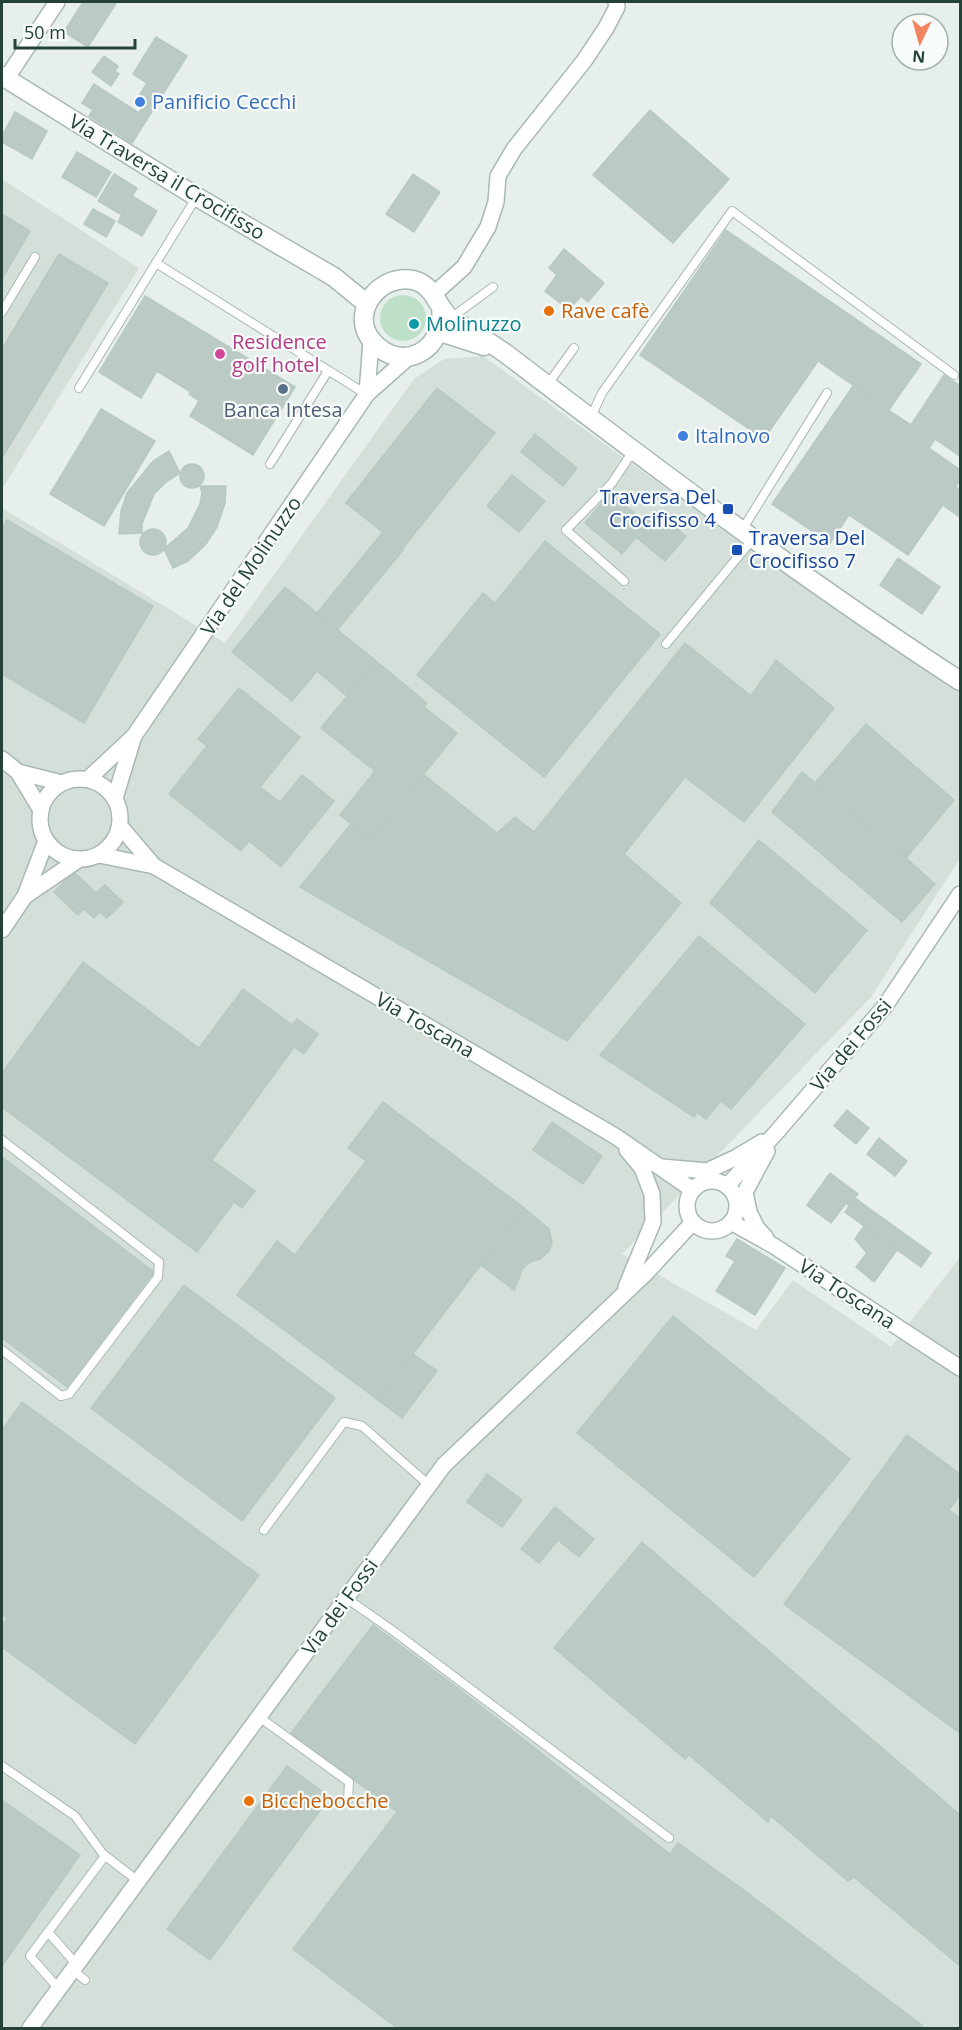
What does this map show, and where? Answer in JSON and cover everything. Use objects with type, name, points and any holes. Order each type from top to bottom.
[{"type":"street","points":[[4,77],[57,2]]},
{"type":"street","points":[[382,285],[372,294],[364,317],[366,331],[371,340],[388,354],[401,357],[423,352],[434,343],[441,313],[464,267],[488,228],[496,202],[498,176],[514,149],[584,61],[618,7],[616,2]]},
{"type":"street","name":"Via Traversa il Crocifisso","points":[[4,77],[197,197],[334,277],[367,304]]},
{"type":"street","name":"Via Traversa il Crocifisso","points":[[334,277],[382,285],[393,280],[412,280],[421,283],[441,313],[504,353],[747,535],[885,632],[960,681]]},
{"type":"street","points":[[367,394],[371,340]]},
{"type":"street","name":"Via del Molinuzzo","points":[[88,780],[134,736],[367,394],[410,356]]},
{"type":"street","name":"Via del Molinuzzo","points":[[115,798],[134,736]]},
{"type":"street","points":[[2,759],[18,772],[41,810]]},
{"type":"street","points":[[18,772],[62,783]]},
{"type":"street","points":[[75,779],[88,780],[108,789],[115,798],[119,807],[120,826],[117,838],[110,848],[89,859],[78,860],[65,857],[46,841],[40,821],[41,810],[52,790],[62,783],[75,779]]},
{"type":"street","name":"Via Toscana","points":[[120,826],[154,866]]},
{"type":"street","points":[[2,930],[25,896],[46,841]]},
{"type":"street","name":"Via Toscana","points":[[99,855],[154,866],[615,1136],[693,1190]]},
{"type":"street","points":[[25,896],[78,860]]},
{"type":"street","name":"Via dei Fossi","points":[[727,1186],[885,1006],[960,894]]},
{"type":"street","points":[[661,1167],[707,1171],[735,1158],[775,1134]]},
{"type":"street","points":[[774,1246],[757,1228],[748,1212],[745,1192],[775,1134]]},
{"type":"street","points":[[615,1136],[642,1168],[651,1194],[652,1222],[644,1248],[623,1294]]},
{"type":"street","points":[[713,1181],[727,1186],[736,1200],[735,1215],[731,1222],[719,1230],[712,1231],[698,1227],[687,1210],[687,1203],[693,1190],[698,1185],[713,1181]]},
{"type":"street","name":"Via dei Fossi","points":[[30,2028],[59,1989],[79,1971],[138,1881],[444,1465],[647,1272],[693,1222]]},
{"type":"street","name":"Via Toscana","points":[[731,1222],[774,1246],[960,1368]]},
{"type":"lane","points":[[79,388],[197,197]]},
{"type":"lane","points":[[591,418],[602,393],[732,212],[954,375]]},
{"type":"lane","points":[[2,312],[35,257]]},
{"type":"lane","points":[[156,263],[367,394]]},
{"type":"lane","points":[[441,313],[493,287]]},
{"type":"lane","points":[[547,385],[574,348]]},
{"type":"lane","points":[[270,464],[328,370]]},
{"type":"lane","points":[[666,644],[747,535],[827,393]]},
{"type":"lane","points":[[624,581],[566,530],[612,483],[633,449]]},
{"type":"lane","points":[[2,1140],[159,1262],[158,1277],[69,1394],[61,1396],[2,1350]]},
{"type":"lane","points":[[264,1530],[344,1422],[362,1426],[429,1485]]},
{"type":"lane","points":[[346,1598],[669,1838]]},
{"type":"lane","points":[[259,1717],[349,1782],[348,1800]]},
{"type":"lane","points":[[2,1766],[75,1816],[105,1856],[138,1881]]},
{"type":"lane","points":[[59,1989],[30,1956],[105,1856]]},
{"type":"lane","points":[[48,1932],[79,1971]]},
{"type":"shaded area","points":[[2,179],[139,268],[2,489]]},
{"type":"shaded area","points":[[483,356],[741,543],[960,693],[960,858],[871,997],[622,1254],[756,1330],[793,1280],[891,1347],[960,1257],[960,2028],[2,2028],[2,508],[225,643],[414,379],[444,359]]},
{"type":"green space","points":[[403,295],[412,296],[419,302],[425,309],[425,327],[419,334],[412,340],[403,341],[394,340],[387,334],[381,327],[380,318],[381,309],[387,302],[394,296]]},
{"type":"building","points":[[83,2],[117,2],[88,47],[64,32]]},
{"type":"building","points":[[156,37],[187,56],[132,143],[89,116],[93,110],[82,103],[94,84],[139,113],[146,101],[139,96],[147,83],[133,74]]},
{"type":"building","points":[[104,56],[118,66],[115,71],[119,74],[111,86],[92,72]]},
{"type":"building","points":[[650,110],[729,179],[673,243],[593,175]]},
{"type":"building","points":[[15,112],[47,131],[32,159],[2,142],[2,136]]},
{"type":"building","points":[[77,152],[111,172],[96,197],[62,177]]},
{"type":"building","points":[[114,174],[137,188],[122,215],[98,201]]},
{"type":"building","points":[[413,174],[440,192],[414,232],[386,214]]},
{"type":"building","points":[[132,196],[157,211],[142,236],[118,222]]},
{"type":"building","points":[[93,209],[115,221],[106,237],[84,224]]},
{"type":"building","points":[[2,214],[30,231],[2,279]]},
{"type":"building","points":[[726,230],[921,364],[889,410],[818,361],[764,439],[640,355]]},
{"type":"building","points":[[564,249],[604,283],[588,302],[581,296],[569,310],[545,291],[557,275],[549,268]]},
{"type":"building","points":[[59,254],[108,283],[2,458],[2,349]]},
{"type":"building","points":[[145,296],[295,387],[253,455],[190,416],[199,401],[189,394],[191,392],[157,371],[141,398],[99,372]]},
{"type":"building","points":[[944,375],[960,386],[960,456],[935,439],[929,448],[960,470],[960,480],[908,555],[849,515],[830,543],[772,504],[853,386],[911,425]]},
{"type":"building","points":[[437,388],[495,433],[403,548],[346,503]]},
{"type":"building","points":[[101,409],[155,441],[104,526],[50,494]]},
{"type":"building","points":[[535,434],[577,468],[563,486],[521,452]]},
{"type":"building","points":[[169,451],[180,473],[154,494],[142,524],[142,533],[119,534],[121,511],[127,493],[153,461]]},
{"type":"building","points":[[187,464],[197,464],[204,471],[204,481],[197,488],[187,488],[180,481],[180,471]]},
{"type":"building","points":[[512,475],[545,501],[519,532],[487,506]]},
{"type":"building","points":[[200,486],[226,486],[225,503],[217,527],[206,544],[188,561],[173,568],[164,549],[188,528],[200,504],[202,493]]},
{"type":"building","points":[[956,487],[960,490],[960,517],[944,506]]},
{"type":"building","points":[[610,493],[645,522],[655,511],[686,536],[665,561],[636,537],[622,554],[585,523]]},
{"type":"building","points":[[7,520],[153,606],[84,723],[2,674],[2,529]]},
{"type":"building","points":[[153,529],[162,533],[166,542],[162,551],[153,555],[144,551],[140,542],[144,533]]},
{"type":"building","points":[[382,533],[403,550],[338,629],[317,613]]},
{"type":"building","points":[[545,541],[660,634],[544,777],[417,675],[483,593],[495,603]]},
{"type":"building","points":[[898,558],[940,587],[922,614],[880,585]]},
{"type":"building","points":[[285,587],[376,661],[347,696],[317,671],[292,701],[232,652]]},
{"type":"building","points":[[685,643],[751,696],[776,660],[834,708],[744,822],[685,777],[624,854],[681,903],[567,1041],[300,887],[351,824],[371,840],[423,774],[497,833],[515,817],[534,832]]},
{"type":"building","points":[[376,661],[427,703],[424,707],[457,733],[371,840],[340,815],[375,771],[321,728]]},
{"type":"building","points":[[239,688],[300,737],[260,787],[280,802],[302,775],[334,801],[281,867],[249,841],[241,851],[169,794],[207,746],[198,739]]},
{"type":"building","points":[[866,724],[954,800],[906,858],[815,783]]},
{"type":"building","points":[[802,772],[935,884],[902,922],[772,812]]},
{"type":"building","points":[[759,840],[867,930],[815,993],[710,903]]},
{"type":"building","points":[[74,872],[96,893],[105,885],[123,902],[107,918],[100,912],[94,918],[84,909],[78,915],[54,892]]},
{"type":"building","points":[[699,936],[805,1024],[731,1109],[721,1101],[706,1119],[697,1112],[694,1117],[600,1055]]},
{"type":"building","points":[[83,962],[199,1048],[243,989],[292,1025],[297,1019],[318,1034],[304,1054],[294,1047],[212,1160],[255,1191],[242,1208],[234,1202],[197,1252],[2,1107],[2,1073]]},
{"type":"building","points":[[383,1102],[524,1208],[378,1400],[237,1295],[277,1241],[295,1255],[366,1161],[348,1148]]},
{"type":"building","points":[[847,1110],[869,1128],[856,1144],[834,1126]]},
{"type":"building","points":[[552,1122],[602,1156],[583,1184],[533,1150]]},
{"type":"building","points":[[879,1138],[907,1161],[895,1176],[867,1154]]},
{"type":"building","points":[[2,1157],[154,1272],[67,1387],[2,1338]]},
{"type":"building","points":[[830,1173],[858,1194],[849,1206],[846,1203],[831,1223],[807,1205]]},
{"type":"building","points":[[855,1198],[931,1253],[921,1267],[845,1212]]},
{"type":"building","points":[[524,1208],[549,1229],[552,1243],[549,1251],[540,1259],[530,1262],[523,1268],[514,1290],[481,1265]]},
{"type":"building","points":[[864,1226],[897,1250],[874,1282],[856,1267],[867,1253],[855,1239]]},
{"type":"building","points":[[737,1239],[785,1268],[755,1315],[716,1291],[735,1261],[726,1256]]},
{"type":"building","points":[[184,1285],[335,1398],[242,1521],[91,1408]]},
{"type":"building","points":[[673,1316],[850,1459],[754,1577],[577,1433]]},
{"type":"building","points":[[413,1354],[437,1371],[402,1418],[378,1400]]},
{"type":"building","points":[[22,1402],[259,1575],[135,1744],[2,1647],[2,1626],[7,1618],[2,1614],[2,1430]]},
{"type":"building","points":[[907,1435],[960,1474],[960,1494],[949,1510],[960,1518],[960,1733],[784,1604]]},
{"type":"building","points":[[487,1474],[522,1500],[502,1527],[467,1502]]},
{"type":"building","points":[[555,1507],[594,1539],[579,1557],[558,1540],[539,1563],[521,1549]]},
{"type":"building","points":[[642,1542],[960,1815],[960,1966],[854,1877],[848,1881],[771,1816],[768,1822],[689,1755],[685,1759],[554,1648]]},
{"type":"building","points":[[373,1625],[459,1689],[670,1854],[678,1843],[923,2026],[921,2028],[397,2028],[293,1949],[397,1812],[291,1733]]},
{"type":"building","points":[[287,1766],[330,1797],[210,1960],[167,1929]]},
{"type":"building","points":[[2,1800],[80,1855],[2,1966]]},
{"type":"place","name":"Panificio Cecchi","points":[[140,102]]},
{"type":"place","name":"Rave cafè","points":[[549,311]]},
{"type":"place","name":"Molinuzzo","points":[[414,324]]},
{"type":"place","name":"Residence golf hotel","points":[[220,354]]},
{"type":"place","name":"Banca Intesa","points":[[283,389]]},
{"type":"place","name":"Italnovo","points":[[683,436]]},
{"type":"place","name":"Traversa Del Crocifisso 4","points":[[728,509]]},
{"type":"place","name":"Traversa Del Crocifisso 7","points":[[737,550]]},
{"type":"place","name":"Bicchebocche","points":[[249,1801]]}]
